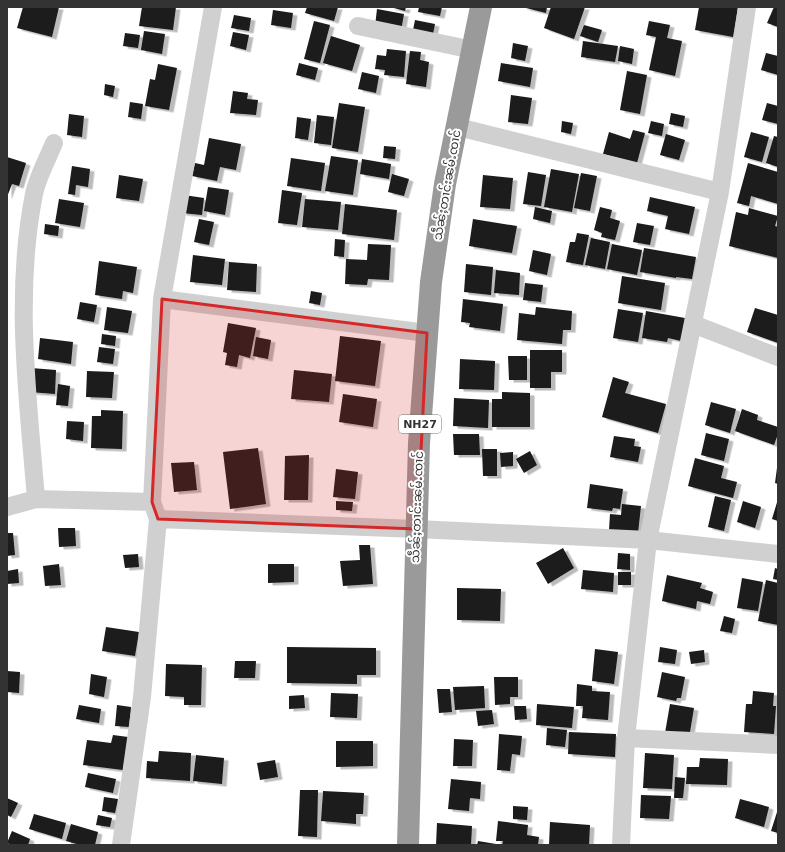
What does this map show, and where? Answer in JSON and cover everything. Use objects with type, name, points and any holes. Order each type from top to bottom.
[{"type":"highway","name":"သဵၼ်ႈတၢင်းၼမ်ႉၸၢင်","points":[[408,845],[419,443],[431,282],[445,184],[458,127],[481,7]]},
{"type":"street","points":[[121,845],[142,697],[158,519],[152,502],[162,299],[213,7]]},
{"type":"street","points":[[621,845],[626,738],[648,540],[720,192],[747,7]]},
{"type":"street","points":[[358,26],[473,50]]},
{"type":"street","points":[[458,127],[720,192]]},
{"type":"street","points":[[36,499],[24,353],[23,308],[26,251],[35,192],[54,143]]},
{"type":"street","points":[[162,299],[427,333]]},
{"type":"street","points":[[693,324],[778,357]]},
{"type":"street","points":[[7,506],[36,499],[152,502]]},
{"type":"street","points":[[158,519],[648,540],[778,554]]},
{"type":"street","points":[[626,738],[778,745]]},
{"type":"highlighted area","points":[[162,299],[427,333],[417,529],[158,519],[152,502]]},
{"type":"building","points":[[23,7],[59,7],[52,37],[17,28]]},
{"type":"building","points":[[142,7],[176,7],[173,30],[139,26]]},
{"type":"building","points":[[307,7],[338,7],[334,21],[305,13]]},
{"type":"building","points":[[390,7],[406,7],[405,11]]},
{"type":"building","points":[[419,7],[442,7],[440,16],[418,12]]},
{"type":"building","points":[[522,7],[547,7],[546,13]]},
{"type":"building","points":[[551,7],[585,7],[574,39],[544,28]]},
{"type":"building","points":[[699,7],[738,7],[733,37],[695,30]]},
{"type":"building","points":[[774,7],[778,7],[778,27],[767,23]]},
{"type":"building","points":[[377,9],[404,14],[401,31],[375,26]]},
{"type":"building","points":[[273,10],[293,13],[291,28],[271,25]]},
{"type":"building","points":[[234,15],[251,18],[249,31],[231,28]]},
{"type":"building","points":[[415,20],[435,24],[432,39],[412,35]]},
{"type":"building","points":[[314,21],[330,25],[320,63],[304,59]]},
{"type":"building","points":[[649,21],[670,25],[667,38],[682,41],[675,76],[649,70],[656,37],[646,35]]},
{"type":"building","points":[[584,25],[602,30],[598,42],[580,36]]},
{"type":"building","points":[[144,31],[165,34],[162,54],[141,50]]},
{"type":"building","points":[[233,32],[249,35],[246,50],[230,46]]},
{"type":"building","points":[[125,33],[140,35],[138,48],[123,46]]},
{"type":"building","points":[[331,36],[360,45],[352,71],[323,63]]},
{"type":"building","points":[[583,41],[618,46],[615,62],[581,57]]},
{"type":"building","points":[[513,43],[528,46],[525,61],[511,58]]},
{"type":"building","points":[[620,46],[634,49],[632,64],[618,61]]},
{"type":"building","points":[[387,49],[406,51],[404,77],[384,75],[385,70],[375,69],[377,55],[386,56]]},
{"type":"building","points":[[410,51],[421,52],[420,60],[429,62],[426,87],[406,84]]},
{"type":"building","points":[[766,53],[778,56],[778,75],[761,70]]},
{"type":"building","points":[[299,63],[318,68],[315,80],[296,75]]},
{"type":"building","points":[[501,63],[533,68],[530,87],[498,81]]},
{"type":"building","points":[[158,64],[177,68],[169,110],[145,106],[150,79],[155,80]]},
{"type":"building","points":[[627,71],[647,75],[640,114],[620,110]]},
{"type":"building","points":[[362,72],[379,76],[376,93],[358,89]]},
{"type":"building","points":[[105,84],[115,86],[113,97],[104,95]]},
{"type":"building","points":[[233,91],[248,93],[247,99],[258,100],[256,115],[230,113]]},
{"type":"building","points":[[511,95],[532,98],[528,124],[508,122]]},
{"type":"building","points":[[130,102],[143,104],[141,119],[128,117]]},
{"type":"building","points":[[339,103],[365,107],[358,152],[332,148]]},
{"type":"building","points":[[767,103],[778,106],[778,124],[762,120]]},
{"type":"building","points":[[671,113],[685,116],[683,127],[669,124]]},
{"type":"building","points":[[69,114],[84,116],[82,137],[67,135]]},
{"type":"building","points":[[317,115],[334,117],[331,145],[314,143]]},
{"type":"building","points":[[297,117],[311,119],[308,140],[295,138]]},
{"type":"building","points":[[562,121],[573,123],[571,134],[561,132]]},
{"type":"building","points":[[651,121],[664,124],[662,136],[648,133]]},
{"type":"building","points":[[633,130],[645,133],[637,163],[603,154],[609,132],[630,139]]},
{"type":"building","points":[[751,132],[769,137],[762,162],[744,157]]},
{"type":"building","points":[[666,134],[685,140],[679,160],[660,155]]},
{"type":"building","points":[[774,136],[778,137],[778,167],[766,163]]},
{"type":"building","points":[[209,138],[241,144],[236,170],[220,167],[217,181],[192,176],[195,163],[204,165]]},
{"type":"building","points":[[384,146],[396,147],[395,159],[383,158]]},
{"type":"building","points":[[331,156],[358,160],[353,195],[325,191]]},
{"type":"building","points":[[7,157],[26,163],[19,186],[12,184],[7,197]]},
{"type":"building","points":[[291,158],[325,163],[321,191],[287,186]]},
{"type":"building","points":[[362,159],[391,164],[389,179],[360,174]]},
{"type":"building","points":[[748,163],[778,172],[778,204],[751,196],[749,206],[737,203]]},
{"type":"building","points":[[72,166],[90,169],[88,187],[76,185],[75,195],[68,194]]},
{"type":"building","points":[[551,169],[579,174],[572,212],[544,207]]},
{"type":"building","points":[[528,172],[546,175],[541,206],[523,204]]},
{"type":"building","points":[[581,173],[597,176],[590,211],[574,208]]},
{"type":"building","points":[[392,174],[409,179],[404,196],[388,192]]},
{"type":"building","points":[[119,175],[143,179],[139,201],[116,198]]},
{"type":"building","points":[[483,175],[513,178],[510,209],[480,207]]},
{"type":"building","points":[[208,187],[229,190],[225,215],[204,211]]},
{"type":"building","points":[[282,190],[302,193],[297,225],[278,223]]},
{"type":"building","points":[[184,195],[204,198],[202,215],[182,213]]},
{"type":"building","points":[[650,197],[695,207],[689,234],[665,229],[668,216],[647,211]]},
{"type":"building","points":[[59,199],[84,203],[80,227],[55,223]]},
{"type":"building","points":[[305,199],[341,202],[338,230],[302,227]]},
{"type":"building","points":[[345,204],[397,210],[394,240],[342,234]]},
{"type":"building","points":[[535,207],[552,211],[550,223],[533,219]]},
{"type":"building","points":[[600,207],[612,210],[610,218],[620,221],[615,240],[601,237],[602,233],[594,230]]},
{"type":"building","points":[[749,208],[778,216],[775,226],[778,227],[778,258],[729,246],[736,212],[748,215]]},
{"type":"building","points":[[199,219],[214,222],[209,245],[194,242]]},
{"type":"building","points":[[473,219],[517,226],[512,253],[469,246]]},
{"type":"building","points":[[637,223],[654,226],[650,245],[633,242]]},
{"type":"building","points":[[45,224],[59,226],[58,236],[44,234]]},
{"type":"building","points":[[577,233],[589,235],[583,265],[566,262],[570,242],[575,242]]},
{"type":"building","points":[[591,238],[610,242],[605,269],[585,265]]},
{"type":"building","points":[[335,239],[345,240],[344,257],[334,256]]},
{"type":"building","points":[[368,244],[391,245],[389,280],[368,279],[367,285],[345,284],[346,259],[367,260]]},
{"type":"building","points":[[612,244],[642,250],[637,275],[607,269]]},
{"type":"building","points":[[644,248],[696,257],[692,279],[640,272]]},
{"type":"building","points":[[533,250],[551,254],[547,275],[529,271]]},
{"type":"building","points":[[193,255],[225,259],[222,285],[190,282]]},
{"type":"building","points":[[99,261],[137,267],[133,293],[123,291],[122,299],[95,295]]},
{"type":"building","points":[[229,262],[257,264],[256,292],[227,290]]},
{"type":"building","points":[[466,264],[493,267],[491,295],[464,292]]},
{"type":"building","points":[[496,270],[520,273],[519,295],[494,293]]},
{"type":"building","points":[[622,276],[665,283],[661,310],[618,303]]},
{"type":"building","points":[[525,283],[543,285],[541,302],[523,300]]},
{"type":"building","points":[[311,291],[322,293],[320,305],[309,303]]},
{"type":"building","points":[[463,299],[503,304],[500,331],[469,327],[470,323],[461,322]]},
{"type":"building","points":[[80,302],[97,305],[94,322],[77,319]]},
{"type":"building","points":[[107,307],[132,311],[128,333],[104,330]]},
{"type":"building","points":[[536,307],[572,311],[571,330],[563,330],[562,344],[517,340],[519,313],[535,315]]},
{"type":"building","points":[[755,308],[778,315],[778,343],[747,332]]},
{"type":"building","points":[[618,309],[643,313],[638,342],[613,338]]},
{"type":"building","points":[[646,311],[685,318],[681,341],[668,338],[667,342],[642,338]]},
{"type":"building","points":[[228,323],[256,328],[250,358],[239,355],[237,367],[225,365],[227,353],[223,352]]},
{"type":"building","points":[[102,334],[116,336],[115,346],[101,344]]},
{"type":"building","points":[[340,336],[381,341],[375,386],[335,381]]},
{"type":"building","points":[[256,337],[271,340],[268,359],[253,356]]},
{"type":"building","points":[[40,338],[73,342],[71,364],[38,359]]},
{"type":"building","points":[[99,347],[115,349],[113,364],[97,362]]},
{"type":"building","points":[[530,350],[562,350],[562,372],[551,372],[551,388],[530,388]]},
{"type":"building","points":[[508,356],[527,356],[527,380],[509,380]]},
{"type":"building","points":[[460,359],[495,361],[494,390],[459,389]]},
{"type":"building","points":[[31,368],[56,370],[55,394],[30,392]]},
{"type":"building","points":[[294,370],[332,374],[329,402],[291,399]]},
{"type":"building","points":[[87,371],[114,372],[112,398],[86,397]]},
{"type":"building","points":[[613,377],[629,382],[625,393],[666,404],[658,433],[602,417]]},
{"type":"building","points":[[58,384],[70,386],[68,406],[56,405]]},
{"type":"building","points":[[502,392],[530,393],[530,427],[492,427],[492,399],[502,399]]},
{"type":"building","points":[[343,394],[377,399],[373,427],[339,422]]},
{"type":"building","points":[[454,398],[489,400],[488,428],[453,426]]},
{"type":"building","points":[[711,402],[736,409],[730,433],[705,425]]},
{"type":"building","points":[[742,409],[758,415],[757,420],[778,427],[778,434],[774,445],[735,431]]},
{"type":"building","points":[[101,410],[123,411],[122,449],[91,448],[92,416],[101,416]]},
{"type":"building","points":[[67,421],[84,422],[83,441],[66,439]]},
{"type":"building","points":[[706,433],[729,439],[724,461],[701,455]]},
{"type":"building","points":[[453,434],[479,434],[480,455],[454,455]]},
{"type":"building","points":[[614,436],[635,439],[634,446],[641,447],[638,462],[610,457]]},
{"type":"building","points":[[258,448],[266,504],[230,509],[223,452]]},
{"type":"building","points":[[482,449],[497,449],[497,476],[483,476]]},
{"type":"building","points":[[530,451],[537,465],[524,473],[516,459]]},
{"type":"building","points":[[513,452],[513,466],[501,467],[500,453]]},
{"type":"building","points":[[309,455],[308,500],[284,500],[285,456]]},
{"type":"building","points":[[695,458],[724,466],[721,478],[737,482],[733,498],[688,486]]},
{"type":"building","points":[[194,462],[197,490],[174,492],[171,463]]},
{"type":"building","points":[[778,468],[778,484],[775,483]]},
{"type":"building","points":[[336,469],[358,472],[355,499],[333,497]]},
{"type":"building","points":[[590,484],[623,489],[620,509],[613,508],[612,511],[587,508]]},
{"type":"building","points":[[715,496],[731,500],[724,531],[708,527]]},
{"type":"building","points":[[778,499],[778,521],[772,519]]},
{"type":"building","points":[[336,501],[353,502],[352,511],[336,510]]},
{"type":"building","points":[[743,501],[761,507],[755,528],[737,522]]},
{"type":"building","points":[[622,504],[641,506],[638,533],[609,530],[610,514],[621,515]]},
{"type":"building","points":[[58,528],[75,528],[76,546],[59,547]]},
{"type":"building","points":[[7,533],[13,533],[15,555],[7,556]]},
{"type":"building","points":[[359,545],[370,545],[373,584],[343,586],[340,561],[360,560]]},
{"type":"building","points":[[563,548],[574,568],[548,584],[536,563]]},
{"type":"building","points":[[618,553],[630,554],[630,570],[617,569]]},
{"type":"building","points":[[138,554],[139,567],[125,568],[123,555]]},
{"type":"building","points":[[59,564],[61,585],[45,586],[43,566]]},
{"type":"building","points":[[268,564],[294,564],[294,582],[268,583]]},
{"type":"building","points":[[775,568],[778,569],[778,580],[773,579]]},
{"type":"building","points":[[18,569],[19,583],[7,584],[7,571]]},
{"type":"building","points":[[583,570],[614,573],[613,592],[581,589]]},
{"type":"building","points":[[618,572],[631,572],[631,585],[618,585]]},
{"type":"building","points":[[667,575],[702,583],[700,588],[713,592],[710,604],[697,601],[696,609],[662,601]]},
{"type":"building","points":[[742,578],[763,582],[758,611],[737,608]]},
{"type":"building","points":[[766,580],[778,583],[778,625],[758,621]]},
{"type":"building","points":[[457,588],[501,589],[500,621],[457,620]]},
{"type":"building","points":[[724,616],[735,619],[732,633],[720,631]]},
{"type":"building","points":[[106,627],[139,632],[135,656],[102,651]]},
{"type":"building","points":[[287,647],[376,648],[376,675],[357,675],[357,684],[287,683]]},
{"type":"building","points":[[660,647],[677,650],[675,664],[658,662]]},
{"type":"building","points":[[595,649],[618,652],[614,684],[592,681]]},
{"type":"building","points":[[704,650],[705,662],[691,664],[689,652]]},
{"type":"building","points":[[235,661],[256,661],[255,678],[234,678]]},
{"type":"building","points":[[166,664],[202,665],[201,705],[184,705],[184,697],[165,696]]},
{"type":"building","points":[[7,671],[20,672],[19,693],[7,692]]},
{"type":"building","points":[[662,672],[685,677],[681,698],[677,698],[676,701],[657,697]]},
{"type":"building","points":[[91,674],[107,677],[104,697],[89,694]]},
{"type":"building","points":[[494,677],[518,677],[518,697],[510,697],[510,704],[495,705]]},
{"type":"building","points":[[577,684],[592,686],[592,691],[610,692],[608,720],[582,718],[583,706],[576,706]]},
{"type":"building","points":[[484,686],[485,708],[455,710],[453,687]]},
{"type":"building","points":[[437,689],[450,689],[452,712],[439,713]]},
{"type":"building","points":[[753,691],[774,693],[773,706],[776,706],[774,734],[744,732],[746,704],[752,704]]},
{"type":"building","points":[[331,693],[358,694],[357,718],[330,717]]},
{"type":"building","points":[[304,695],[305,708],[289,709],[289,696]]},
{"type":"building","points":[[537,704],[574,707],[572,728],[536,725]]},
{"type":"building","points":[[670,704],[694,708],[689,738],[665,733]]},
{"type":"building","points":[[79,705],[101,709],[99,723],[76,719]]},
{"type":"building","points":[[117,705],[131,707],[129,727],[115,726]]},
{"type":"building","points":[[514,706],[526,706],[527,719],[515,720]]},
{"type":"building","points":[[492,710],[494,724],[478,726],[476,711]]},
{"type":"building","points":[[547,728],[567,730],[565,747],[546,745]]},
{"type":"building","points":[[569,732],[616,734],[615,757],[568,754]]},
{"type":"building","points":[[499,734],[522,736],[520,755],[512,754],[510,771],[497,770]]},
{"type":"building","points":[[113,735],[128,737],[123,770],[83,765],[87,740],[111,743]]},
{"type":"building","points":[[454,739],[473,740],[472,766],[453,766]]},
{"type":"building","points":[[336,741],[373,741],[373,766],[336,767]]},
{"type":"building","points":[[159,751],[191,753],[190,781],[146,778],[147,761],[158,762]]},
{"type":"building","points":[[645,753],[674,755],[672,789],[643,788]]},
{"type":"building","points":[[196,755],[224,758],[222,784],[193,781]]},
{"type":"building","points":[[700,758],[728,759],[727,785],[686,784],[687,767],[699,767]]},
{"type":"building","points":[[275,760],[278,777],[260,780],[257,763]]},
{"type":"building","points":[[88,773],[116,779],[113,793],[85,787]]},
{"type":"building","points":[[675,777],[685,778],[683,798],[674,798]]},
{"type":"building","points":[[451,779],[481,782],[480,799],[470,798],[469,811],[448,809]]},
{"type":"building","points":[[300,790],[318,790],[317,837],[298,836]]},
{"type":"building","points":[[323,791],[364,793],[363,814],[356,814],[356,824],[321,821]]},
{"type":"building","points":[[641,795],[671,796],[669,819],[640,818]]},
{"type":"building","points":[[104,797],[118,799],[115,813],[102,811]]},
{"type":"building","points":[[7,798],[18,803],[11,817],[7,815]]},
{"type":"building","points":[[740,799],[769,807],[764,827],[735,818]]},
{"type":"building","points":[[513,806],[528,807],[527,820],[513,819]]},
{"type":"building","points":[[778,809],[778,833],[771,831]]},
{"type":"building","points":[[34,814],[66,823],[62,839],[29,829]]},
{"type":"building","points":[[98,815],[112,818],[110,827],[96,825]]},
{"type":"building","points":[[498,821],[528,825],[527,835],[539,837],[538,845],[502,845],[503,841],[496,841]]},
{"type":"building","points":[[550,822],[590,825],[589,845],[549,845]]},
{"type":"building","points":[[437,823],[472,826],[471,845],[436,845]]},
{"type":"building","points":[[71,824],[98,832],[95,845],[80,845],[66,841]]},
{"type":"building","points":[[12,831],[30,839],[28,845],[11,845],[7,843]]},
{"type":"building","points":[[478,841],[496,844],[496,845],[477,845]]}]
